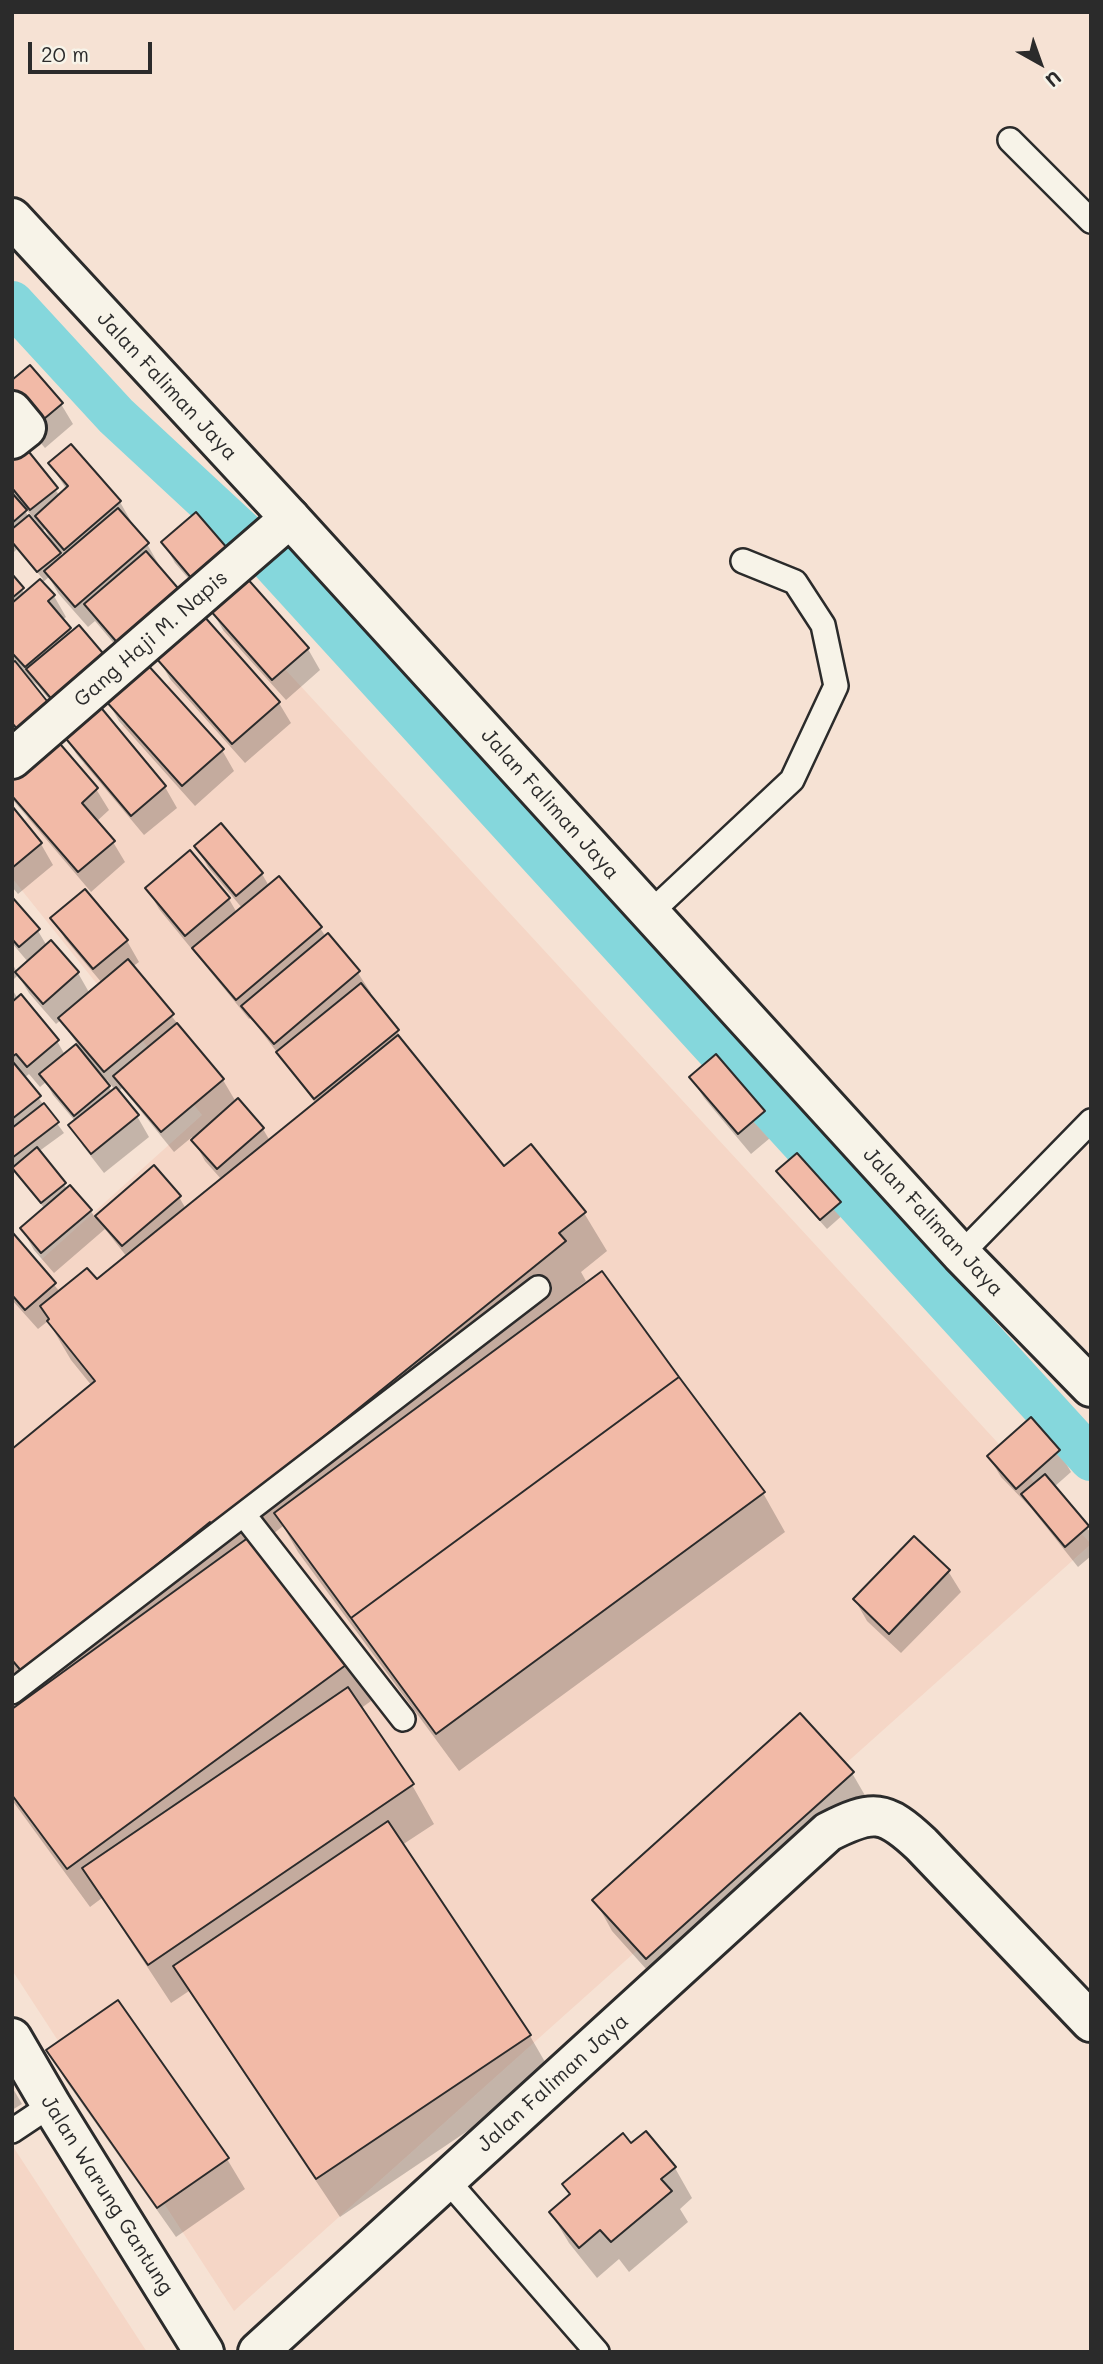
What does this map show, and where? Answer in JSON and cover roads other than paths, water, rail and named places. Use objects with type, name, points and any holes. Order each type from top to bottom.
[{"type":"street","name":"Jalan Faliman Jaya","points":[[12,218],[283,524],[649,914],[961,1254],[1091,1387]]},
{"type":"street","points":[[12,411],[26,428],[12,439]]},
{"type":"street","name":"Gang Haji M. Napis","points":[[12,759],[283,524]]},
{"type":"street","name":"Jalan Faliman Jaya","points":[[258,2352],[828,1832],[853,1819],[882,1816],[898,1822],[1091,2022]]},
{"type":"street","name":"Jalan Warung Gantung","points":[[12,2038],[204,2352]]},
{"type":"lane","points":[[1010,140],[1091,221]]},
{"type":"lane","points":[[649,914],[792,780],[836,686],[823,625],[794,582],[743,561]]},
{"type":"lane","points":[[961,1254],[1091,1121]]},
{"type":"lane","points":[[12,1692],[538,1289]]},
{"type":"lane","points":[[244,1515],[403,1718]]},
{"type":"lane","points":[[12,2131],[51,2105]]},
{"type":"lane","points":[[447,2180],[597,2352]]},
{"type":"waterway","points":[[12,303],[116,416],[267,556],[1091,1459]]}]
